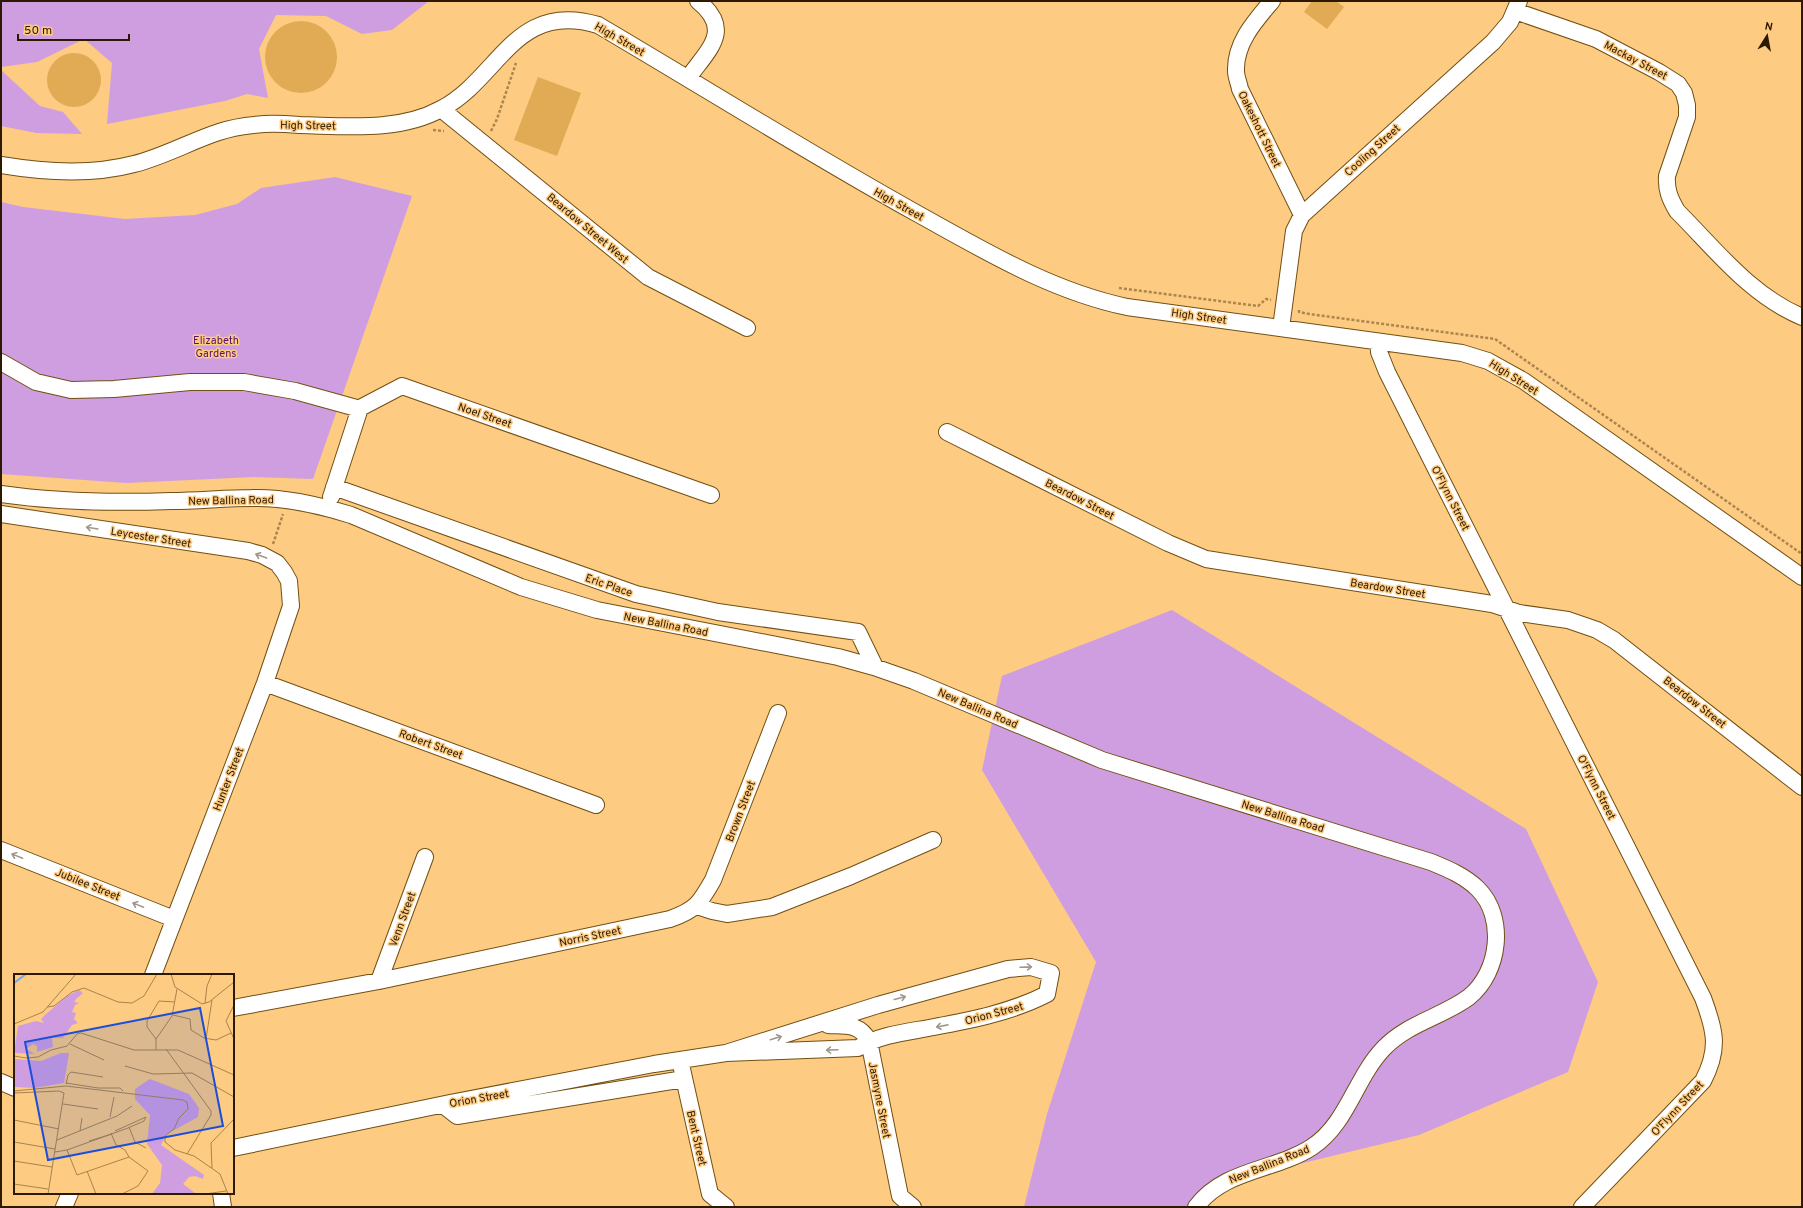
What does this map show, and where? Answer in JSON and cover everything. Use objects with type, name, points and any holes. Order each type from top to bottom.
[{"type":"street","points":[[688,78],[710,47],[717,27],[715,19],[698,1]]},
{"type":"street","name":"Oakeshott Street","points":[[1272,1],[1252,25],[1244,38],[1238,53],[1236,71],[1240,89],[1302,215]]},
{"type":"street","name":"Cooling Street","points":[[1281,328],[1294,231],[1302,215],[1493,42],[1503,32],[1517,6]]},
{"type":"street","name":"Mackay Street","points":[[1517,6],[1596,39],[1659,72],[1678,84],[1686,99],[1687,117],[1667,176],[1666,185],[1672,202],[1677,211],[1749,285],[1780,307],[1802,316]]},
{"type":"street","name":"High Street","points":[[1,165],[77,170],[109,169],[134,164],[228,130],[266,124],[367,126],[411,121],[441,109],[464,93],[507,41],[528,21],[549,13],[571,10],[688,78],[848,176],[1008,265],[1099,301],[1475,356],[1504,369],[1802,577]]},
{"type":"street","name":"Beardow Street West","points":[[441,109],[648,277],[747,328]]},
{"type":"street","name":"O'Flynn Street","points":[[1379,342],[1379,352],[1387,372],[1703,998],[1715,1035],[1713,1058],[1703,1081],[1582,1207]]},
{"type":"street","points":[[1,362],[36,382],[71,390],[114,389],[190,382],[244,382],[295,391],[360,410],[328,508]]},
{"type":"street","name":"Noel Street","points":[[360,410],[402,386],[711,495]]},
{"type":"street","name":"Beardow Street","points":[[947,432],[1168,543],[1206,558],[1492,604],[1519,614],[1568,620],[1597,630],[1614,640],[1802,787]]},
{"type":"street","name":"Eric Place","points":[[334,487],[636,594],[718,612],[858,632],[875,667]]},
{"type":"street","name":"New Ballina Road","points":[[1,494],[35,499],[82,501],[170,502],[253,498],[283,500],[328,508],[370,523],[521,587],[597,610],[838,657],[875,667],[914,681],[1102,760],[1431,862],[1457,873],[1478,889],[1492,908],[1496,934],[1495,957],[1484,979],[1470,996],[1402,1032],[1384,1048],[1370,1066],[1339,1121],[1314,1146],[1303,1153],[1236,1176],[1210,1192],[1196,1207]]},
{"type":"street","name":"Leycester Street","points":[[1,514],[248,551],[277,563],[289,581]]},
{"type":"street","name":"Hunter Street","points":[[153,974],[265,683],[291,606],[289,581]]},
{"type":"street","name":"Robert Street","points":[[265,683],[596,805]]},
{"type":"street","name":"Brown Street","points":[[697,906],[713,880],[778,713]]},
{"type":"street","points":[[697,906],[727,914],[772,907],[851,876],[933,840]]},
{"type":"street","name":"Jubilee Street","points":[[1,850],[174,919]]},
{"type":"street","name":"Venn Street","points":[[380,981],[425,857]]},
{"type":"street","name":"Norris Street","points":[[234,1008],[380,981],[670,919],[685,914],[697,906]]},
{"type":"street","name":"Orion Street","points":[[234,1148],[654,1064],[726,1053],[820,1025],[878,1005],[1008,969],[1032,967],[1051,973],[1047,994],[1024,1006],[952,1024],[877,1038],[858,1048],[726,1053]]},
{"type":"street","points":[[820,1025],[852,1027],[864,1032],[869,1042]]},
{"type":"street","name":"Jasmyne Street","points":[[869,1042],[900,1196],[913,1207]]},
{"type":"street","name":"Bent Street","points":[[680,1061],[710,1194],[726,1207]]},
{"type":"street","points":[[443,1105],[457,1116],[684,1079]]},
{"type":"street","points":[[1,1082],[14,1088]]},
{"type":"street","points":[[64,1207],[70,1194]]},
{"type":"street","points":[[221,1194],[223,1207]]},
{"type":"path","points":[[472,134],[486,135],[492,130],[513,75],[516,59]]},
{"type":"path","points":[[426,129],[446,132]]},
{"type":"path","points":[[1111,287],[1258,306],[1266,299],[1277,301]]},
{"type":"path","points":[[272,546],[282,517]]},
{"type":"green space","points":[[1,1],[429,1],[392,30],[362,34],[326,16],[276,15],[259,49],[268,98],[247,94],[225,101],[107,124],[112,63],[84,39],[37,62],[1,67]]},
{"type":"green space","points":[[1,70],[40,106],[63,112],[82,134],[36,133],[1,126]]},
{"type":"green space","name":"Elizabeth Gardens","points":[[335,177],[412,196],[313,479],[254,477],[126,483],[1,474],[1,202],[23,207],[125,219],[195,215],[237,204],[261,188]]},
{"type":"green space","points":[[1172,610],[1526,829],[1598,982],[1568,1072],[1419,1135],[1225,1182],[1206,1207],[1024,1207],[1047,1114],[1096,962],[982,770],[1002,676]]},
{"type":"building","points":[[1312,1],[1336,1],[1344,7],[1327,29],[1304,12]]},
{"type":"building","points":[[294,21],[308,21],[327,31],[337,50],[337,64],[327,83],[308,93],[294,93],[275,83],[265,64],[265,50],[275,31]]},
{"type":"building","points":[[74,53],[84,55],[93,61],[99,70],[101,80],[99,90],[93,99],[84,105],[74,107],[64,105],[55,99],[49,90],[47,80],[49,70],[55,61],[64,55]]},
{"type":"building","points":[[538,77],[581,93],[557,156],[514,140]]}]
